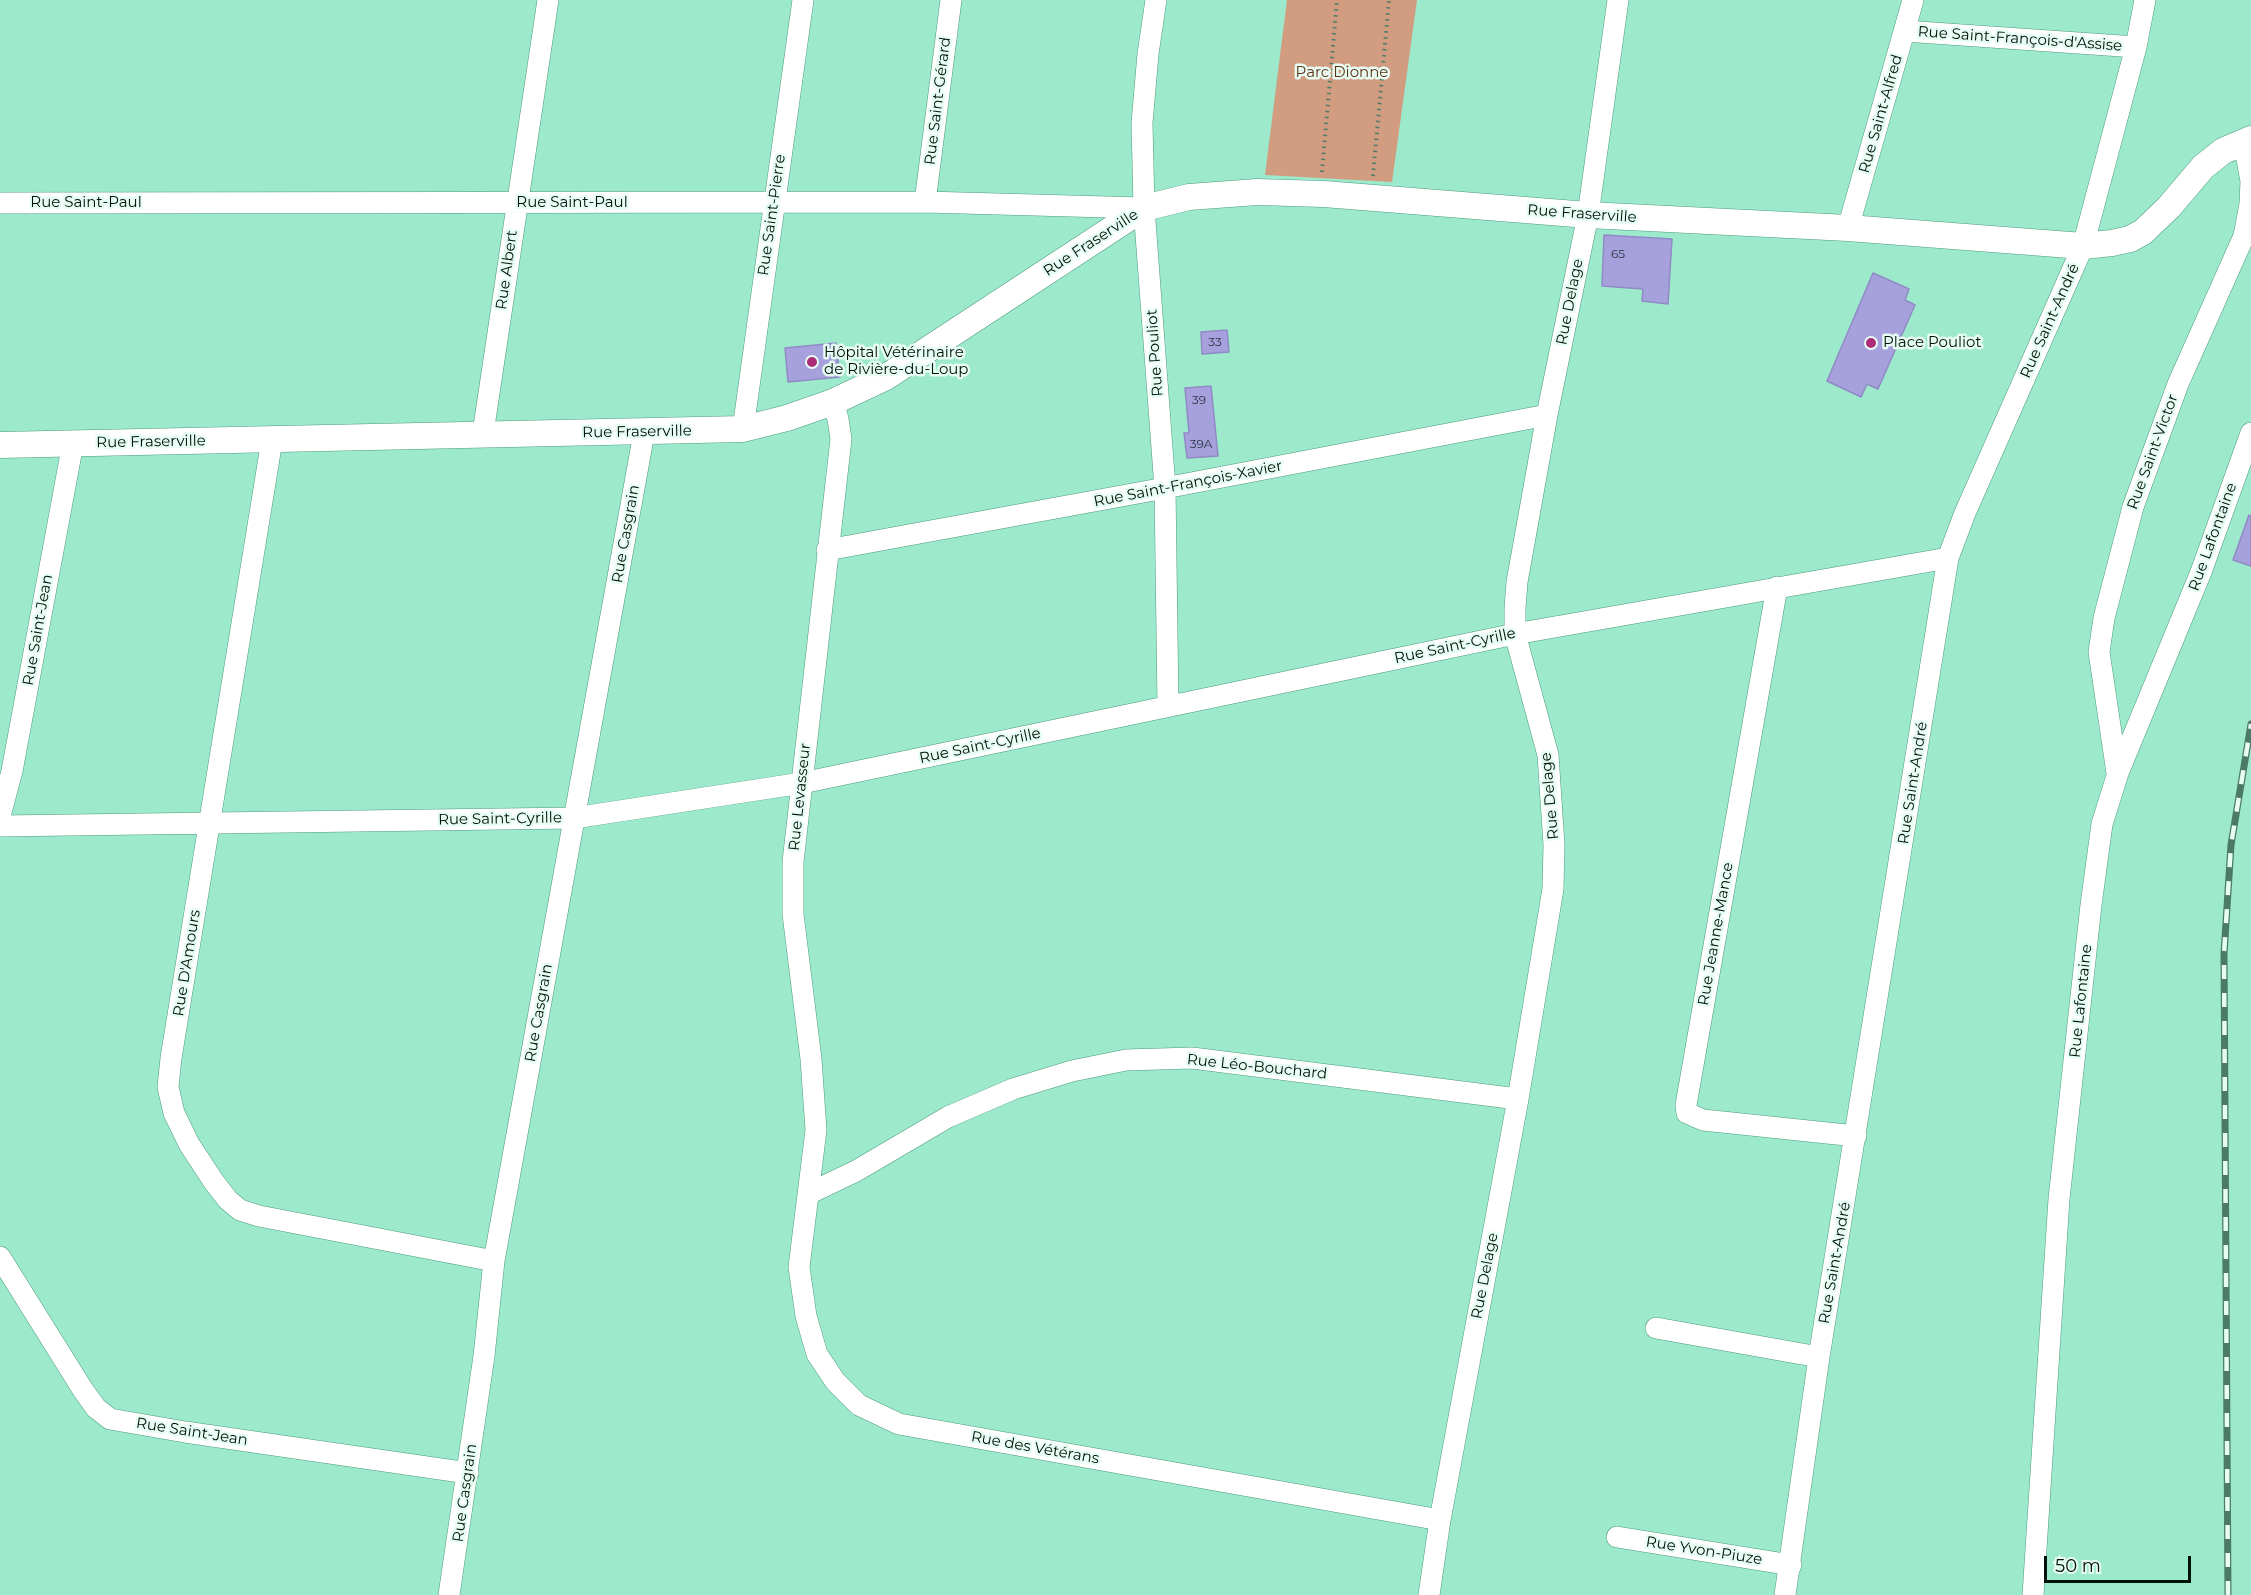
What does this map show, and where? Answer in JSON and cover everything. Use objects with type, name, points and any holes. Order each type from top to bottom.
[{"type":"main road","name":"Rue Fraserville","points":[[0,445],[483,433],[645,433],[743,429],[787,418],[833,402],[886,377],[1144,208],[1190,197],[1257,192],[1321,194],[1588,215],[1848,228],[2083,246],[2130,239],[2143,232],[2164,213],[2203,167],[2223,151],[2246,141]]},
{"type":"street","name":"Rue Albert","points":[[483,433],[548,0]]},
{"type":"street","name":"Rue Saint-Pierre","points":[[743,429],[802,0]]},
{"type":"street","name":"Rue Saint-Gérard","points":[[926,202],[951,0]]},
{"type":"street","name":"Rue Pouliot","points":[[1156,0],[1148,54],[1142,123],[1144,208],[1164,488],[1168,706]]},
{"type":"street","name":"Rue Delage","points":[[1429,1595],[1440,1520],[1518,1099],[1553,889],[1554,845],[1548,755],[1515,634],[1517,582],[1547,415],[1588,215],[1618,0]]},
{"type":"street","name":"Rue Saint-Alfred","points":[[1848,228],[1913,0]]},
{"type":"street","name":"Rue Saint-André","points":[[1785,1595],[1819,1357],[1948,558],[1965,513],[2083,246],[2136,47],[2145,0]]},
{"type":"street","name":"Rue Saint-François-d'Assise","points":[[1904,31],[2136,47]]},
{"type":"street","name":"Rue Saint-Victor","points":[[2118,773],[2099,652],[2104,618],[2133,507],[2178,384],[2244,236],[2250,204],[2251,181],[2246,141]]},
{"type":"street","name":"Rue Saint-Paul","points":[[0,203],[926,202],[1144,208]]},
{"type":"street","name":"Rue Levasseur","points":[[808,1194],[816,1130],[811,1059],[793,914],[793,862],[841,438],[833,402]]},
{"type":"street","name":"Rue Saint-François-Xavier","points":[[828,550],[1547,415]]},
{"type":"street","name":"Rue Casgrain","points":[[449,1595],[468,1473],[494,1261],[645,433]]},
{"type":"street","name":"Rue Lafontaine","points":[[2033,1595],[2059,1199],[2102,824],[2118,773],[2201,572],[2251,433]]},
{"type":"street","name":"Rue D'Amours","points":[[272,440],[171,1058],[168,1087],[174,1113],[189,1144],[228,1200],[240,1210],[259,1216],[494,1261]]},
{"type":"street","name":"Rue Saint-Jean","points":[[0,816],[12,771],[73,443]]},
{"type":"street","name":"Rue Saint-Cyrille","points":[[0,826],[574,818],[802,783],[1515,634],[1948,558]]},
{"type":"street","name":"Rue Jeanne-Mance","points":[[1777,587],[1686,1105],[1687,1113],[1703,1120],[1856,1136]]},
{"type":"street","name":"Rue Léo-Bouchard","points":[[808,1194],[856,1171],[948,1117],[1013,1089],[1072,1071],[1126,1060],[1192,1058],[1518,1099]]},
{"type":"street","name":"Rue des Vétérans","points":[[808,1194],[799,1267],[806,1316],[817,1354],[835,1381],[859,1405],[899,1424],[1440,1520]]},
{"type":"street","name":"Rue Saint-Jean","points":[[0,1257],[83,1390],[96,1408],[110,1419],[468,1473]]},
{"type":"street","points":[[1656,1328],[1819,1357]]},
{"type":"street","name":"Rue Yvon-Piuze","points":[[1617,1537],[1791,1565]]},
{"type":"path","points":[[1321,194],[1337,0]]},
{"type":"path","points":[[1371,198],[1389,0]]},
{"type":"green space","name":"Parc Dionne","points":[[1287,0],[1417,0],[1392,182],[1265,175]]},
{"type":"building","points":[[1604,235],[1672,239],[1668,304],[1642,301],[1643,289],[1602,286]]},
{"type":"building","name":"Place Pouliot","points":[[1873,273],[1909,289],[1905,300],[1915,305],[1878,389],[1867,384],[1861,397],[1827,381]]},
{"type":"building","points":[[1227,330],[1229,352],[1202,354],[1201,332]]},
{"type":"building","name":"Hôpital Vétérinaire de Rivière-du-Loup","points":[[836,343],[840,377],[788,382],[785,348]]},
{"type":"building","points":[[1211,386],[1218,456],[1187,458],[1184,433],[1189,433],[1185,388]]},
{"type":"building","points":[[2249,515],[2251,516],[2251,566],[2233,560]]},
{"type":"railway","points":[[2228,1595],[2224,954],[2231,845],[2251,724]]},
{"type":"place","name":"Place Pouliot","points":[[1871,343]]},
{"type":"place","name":"Hôpital Vétérinaire de Rivière-du-Loup","points":[[812,362]]}]
